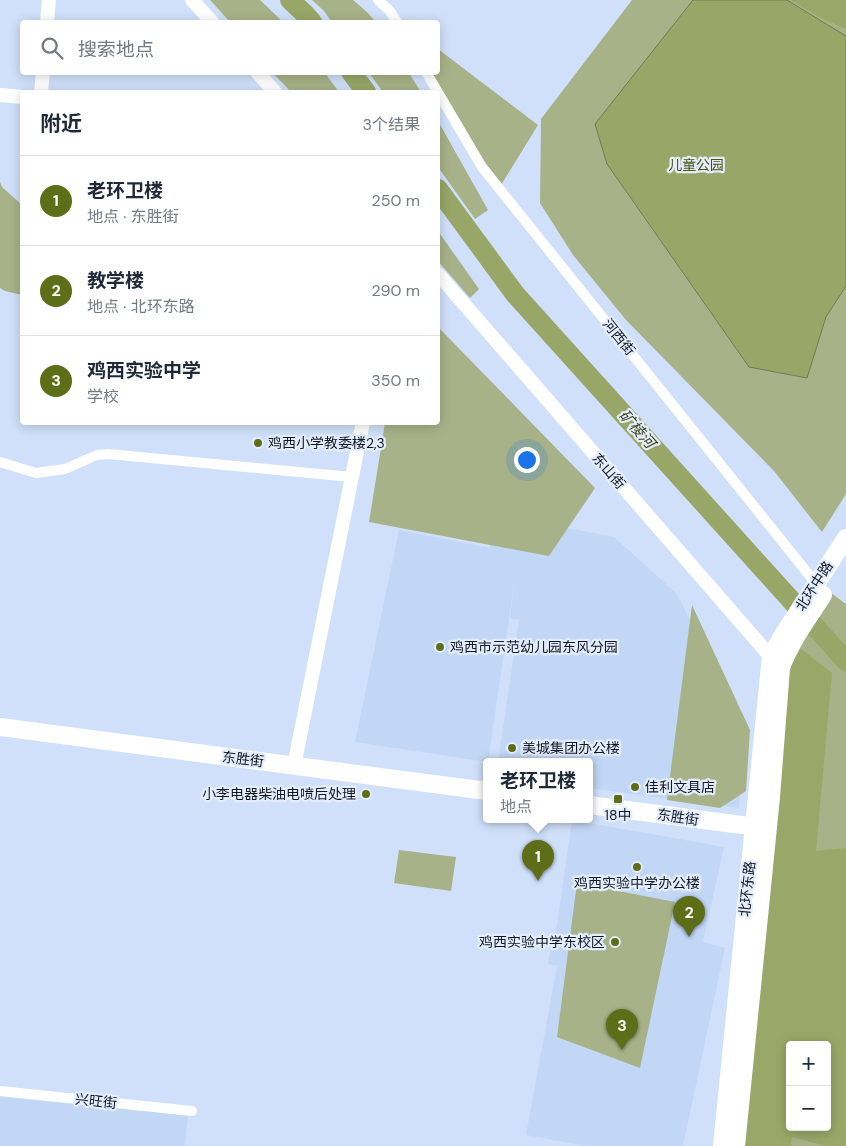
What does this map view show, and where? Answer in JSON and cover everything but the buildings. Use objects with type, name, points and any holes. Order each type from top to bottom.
[{"type":"highway","name":"北环中路","points":[[787,641],[820,588],[846,538]]},
{"type":"highway","name":"北环中路","points":[[820,588],[846,559]]},
{"type":"highway","name":"北环东路","points":[[736,1146],[776,662],[785,656],[787,641]]},
{"type":"highway","name":"东胜街","points":[[0,727],[483,790]]},
{"type":"highway","name":"东胜街","points":[[593,806],[761,828]]},
{"type":"highway","name":"北环东路","points":[[722,1146],[761,828]]},
{"type":"main road","points":[[47,20],[49,0]]},
{"type":"main road","points":[[192,0],[210,20]]},
{"type":"main road","points":[[41,90],[43,75]]},
{"type":"main road","points":[[260,75],[273,90]]},
{"type":"main road","points":[[0,95],[20,97]]},
{"type":"main road","name":"东山街","points":[[440,276],[776,662]]},
{"type":"main road","points":[[294,766],[362,425]]},
{"type":"street","points":[[378,0],[389,10],[396,20]]},
{"type":"street","name":"河西街","points":[[428,75],[437,90]]},
{"type":"street","name":"河西街","points":[[440,96],[482,167],[820,588]]},
{"type":"street","points":[[0,462],[36,473],[65,469],[97,455],[108,454],[352,477]]},
{"type":"street","name":"兴旺街","points":[[0,1091],[192,1111]]},
{"type":"shaded area","points":[[693,0],[787,0],[846,36],[846,286],[826,317],[807,378],[749,367],[607,164],[595,124]]},
{"type":"shaded area","points":[[791,0],[846,0],[846,29],[819,17]]},
{"type":"shaded area","points":[[496,514],[614,537],[677,594],[746,732],[739,808],[593,789],[593,758],[499,758],[519,620],[510,618],[517,564],[489,758],[483,758],[483,761],[355,742],[399,530],[490,548]]},
{"type":"shaded area","points":[[801,649],[832,673],[816,851],[846,848],[846,1146],[826,1146],[792,1137],[791,1146],[745,1146],[791,666]]},
{"type":"shaded area","points":[[572,823],[589,823],[724,847],[703,942],[725,948],[683,1146],[588,1146],[526,1135],[557,966],[548,964],[552,943],[555,939]]},
{"type":"shaded area","points":[[0,1097],[188,1115],[185,1146],[0,1146]]},
{"type":"green space","points":[[210,0],[260,0],[281,20],[228,20]]},
{"type":"green space","points":[[312,0],[353,0],[374,20],[330,20]]},
{"type":"green space","name":"儿童公园","points":[[632,0],[846,0],[846,494],[822,532],[774,471],[626,320],[573,255],[540,203],[541,119]]},
{"type":"green space","points":[[440,51],[538,125],[501,185],[482,162],[432,75],[440,75]]},
{"type":"green space","points":[[275,75],[326,75],[338,90],[289,90]]},
{"type":"green space","points":[[370,75],[410,75],[420,90],[382,90]]},
{"type":"green space","points":[[440,125],[488,210],[475,219],[440,170]]},
{"type":"green space","points":[[0,182],[2,187],[20,203],[20,295],[0,288]]},
{"type":"green space","points":[[440,234],[479,289],[470,298],[440,263]]},
{"type":"green space","points":[[440,329],[595,488],[549,556],[369,522],[385,425],[440,425]]},
{"type":"green space","points":[[831,593],[846,604],[846,1146],[740,1146],[786,667]]},
{"type":"green space","points":[[692,605],[750,730],[746,791],[720,808],[667,800]]},
{"type":"green space","points":[[399,850],[456,857],[451,891],[394,883]]},
{"type":"green space","points":[[577,883],[675,902],[640,1068],[557,1037]]},
{"type":"waterway","name":"矿棱河","points":[[290,0],[310,20]]},
{"type":"waterway","name":"矿棱河","points":[[353,75],[364,90]]},
{"type":"waterway","name":"矿棱河","points":[[440,192],[515,294],[846,661]]},
{"type":"place","name":"鸡西小学教委楼2,3","points":[[258,443]]},
{"type":"place","name":"鸡西市示范幼儿园东风分园","points":[[440,647]]},
{"type":"place","name":"美城集团办公楼","points":[[512,748]]},
{"type":"place","name":"佳利文具店","points":[[635,787]]},
{"type":"place","name":"小李电器柴油电喷后处理","points":[[366,794]]},
{"type":"place","name":"18中","points":[[618,799]]},
{"type":"place","name":"鸡西实验中学办公楼","points":[[637,867]]},
{"type":"place","name":"老环卫楼","points":[[538,881]]},
{"type":"place","name":"教学楼","points":[[689,937]]},
{"type":"place","name":"鸡西实验中学东校区","points":[[615,942]]},
{"type":"place","name":"鸡西实验中学","points":[[622,1050]]}]
